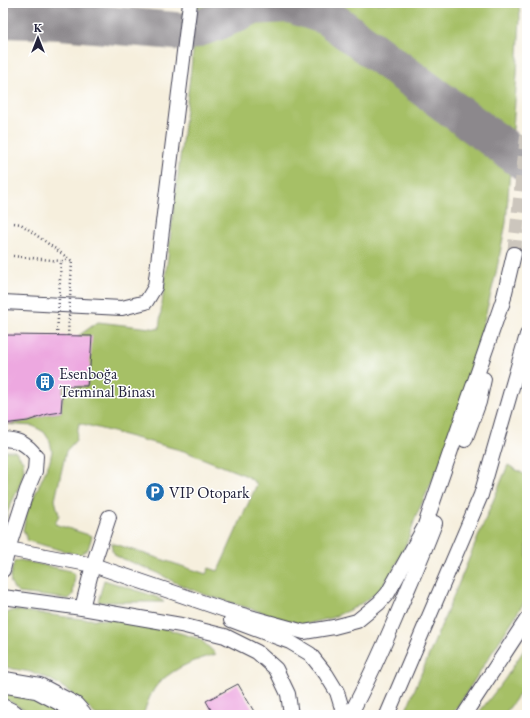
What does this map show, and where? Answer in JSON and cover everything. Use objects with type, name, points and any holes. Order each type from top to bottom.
[{"type":"highway","points":[[4,681],[38,688],[74,707],[82,715]]},
{"type":"highway","points":[[3,710],[13,715]]},
{"type":"street","points":[[3,302],[122,308],[146,302],[155,287],[190,3]]},
{"type":"street","points":[[350,715],[366,686],[423,553],[479,402],[514,254]]},
{"type":"street","points":[[5,548],[93,565],[225,610],[304,632],[334,627],[357,621],[379,603],[388,593],[424,528],[504,297]]},
{"type":"street","points":[[387,715],[481,495],[527,335]]},
{"type":"street","points":[[3,438],[17,440],[29,448],[36,456],[35,471],[5,548],[3,570]]},
{"type":"street","points":[[82,608],[93,565],[109,517]]},
{"type":"street","points":[[93,565],[290,642],[310,654],[333,686],[342,709]]},
{"type":"street","points":[[3,597],[82,608],[181,625],[225,636],[257,652],[276,669],[288,694],[291,715]]},
{"type":"street","points":[[464,715],[527,619]]},
{"type":"path","points":[[14,224],[21,224],[72,261]]},
{"type":"path","points":[[13,256],[72,261]]},
{"type":"path","points":[[57,336],[61,260]]},
{"type":"path","points":[[68,336],[72,261]]},
{"type":"green space","points":[[199,3],[519,3],[520,18],[517,75],[506,223],[496,273],[479,341],[447,453],[416,516],[407,542],[394,569],[379,591],[356,607],[331,618],[303,625],[203,594],[174,582],[158,573],[116,556],[112,550],[112,543],[206,574],[209,568],[218,571],[257,484],[247,476],[184,451],[79,423],[76,440],[66,451],[55,500],[59,515],[55,524],[92,536],[88,549],[79,555],[28,541],[23,530],[27,512],[50,461],[52,451],[50,441],[44,432],[33,426],[4,424],[28,421],[48,414],[61,412],[63,386],[87,386],[90,366],[78,336],[98,322],[159,329]]},
{"type":"green space","points":[[3,451],[15,451],[23,461],[24,470],[21,482],[8,511],[3,532]]},
{"type":"green space","points":[[508,465],[527,476],[527,598],[452,715],[404,715]]},
{"type":"green space","points":[[20,560],[71,571],[75,575],[73,595],[69,599],[19,593],[12,586],[10,579],[14,562]]},
{"type":"green space","points":[[104,580],[157,597],[164,602],[98,602]]},
{"type":"green space","points":[[14,610],[82,619],[136,620],[200,639],[216,654],[187,664],[166,676],[154,689],[143,715],[96,715],[75,696],[51,680],[34,673],[3,666],[3,615]]},
{"type":"green space","points":[[527,645],[527,684],[504,715],[477,715],[505,679]]},
{"type":"green space","points":[[3,689],[42,701],[63,715],[33,715],[3,698]]},
{"type":"building","name":"Esenboğa Terminal Binası","points":[[3,335],[92,336],[87,386],[63,386],[61,412],[48,414],[28,421],[3,424]]},
{"type":"building","points":[[238,684],[256,715],[214,715],[206,701]]},
{"type":"taxiway","points":[[3,19],[60,21],[187,32],[219,21],[252,6],[290,4],[326,16],[527,164]]},
{"type":"tunnel","points":[[514,254],[527,136]]},
{"type":"place","name":"Esenboğa Terminal Binası","points":[[45,382]]},
{"type":"place","name":"VIP Otopark","points":[[155,492]]}]
